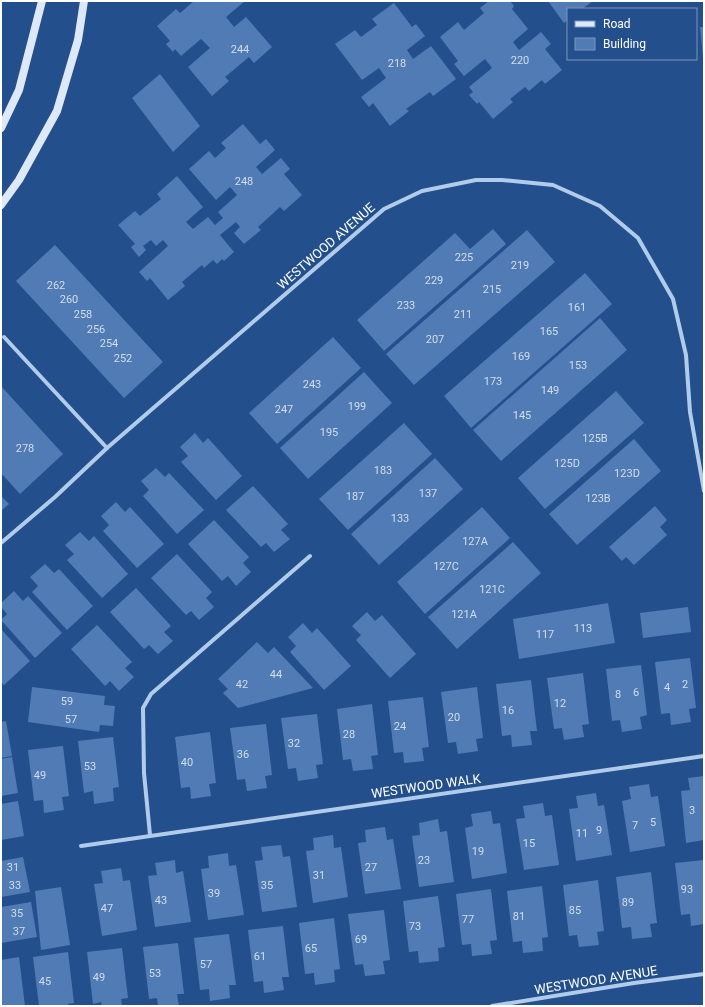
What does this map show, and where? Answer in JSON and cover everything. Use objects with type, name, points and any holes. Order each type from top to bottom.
[{"type":"street","points":[[1,128],[19,90],[41,13],[42,1]]},
{"type":"street","points":[[1,205],[19,180],[57,111],[78,40],[84,1]]},
{"type":"street","name":"WESTWOOD AVENUE","points":[[1,543],[55,497],[107,448],[384,209],[422,191],[476,180],[502,180],[553,185],[600,206],[638,238],[673,299],[686,355],[690,412],[704,491]]},
{"type":"street","points":[[4,337],[107,448]]},
{"type":"street","points":[[150,835],[144,774],[143,708],[151,694],[310,556]]},
{"type":"street","name":"WESTWOOD WALK","points":[[81,846],[704,756]]},
{"type":"street","name":"WESTWOOD AVENUE","points":[[492,1006],[634,983],[704,974]]},
{"type":"building","points":[[194,1],[245,1],[226,17],[234,27],[246,17],[272,47],[254,63],[249,57],[225,77],[229,81],[212,96],[188,67],[210,48],[201,39],[181,56],[175,49],[173,52],[166,44],[170,41],[157,26],[176,9],[180,13]]},
{"type":"building","points":[[489,1],[510,1],[514,6],[512,9],[528,29],[513,42],[519,50],[541,32],[551,44],[545,49],[562,70],[545,84],[542,80],[529,91],[525,87],[510,99],[513,102],[493,119],[479,102],[477,104],[469,95],[473,92],[469,87],[492,68],[485,59],[464,76],[454,64],[458,61],[440,37],[458,22],[464,30],[484,13],[480,8]]},
{"type":"building","points":[[548,1],[593,1],[583,8],[567,8],[567,21],[564,23]]},
{"type":"building","points":[[394,3],[412,27],[416,24],[425,36],[407,50],[413,59],[431,46],[456,79],[433,96],[430,92],[406,109],[409,111],[390,126],[373,103],[369,107],[361,97],[386,78],[379,68],[362,80],[335,44],[355,30],[361,37],[377,25],[372,19]]},
{"type":"building","points":[[700,27],[704,27],[704,57],[703,57]]},
{"type":"building","points":[[160,74],[200,126],[173,152],[132,98]]},
{"type":"building","points":[[243,124],[260,144],[266,139],[275,150],[256,167],[262,174],[281,158],[290,169],[284,174],[302,195],[284,211],[280,207],[258,227],[261,230],[244,244],[234,233],[240,227],[236,222],[220,235],[234,252],[224,261],[222,259],[217,264],[213,260],[204,268],[202,265],[182,282],[185,286],[168,300],[150,278],[147,281],[139,272],[168,246],[163,240],[156,246],[151,240],[143,246],[146,250],[139,257],[131,247],[135,244],[118,225],[135,211],[140,216],[161,199],[157,194],[177,176],[203,207],[186,222],[193,229],[208,217],[215,225],[223,218],[218,212],[237,195],[230,187],[216,200],[189,169],[209,151],[215,158],[226,148],[221,143]]},
{"type":"building","points":[[493,229],[506,244],[384,351],[357,320],[455,233],[470,249]]},
{"type":"building","points":[[527,230],[555,262],[414,385],[386,354]]},
{"type":"building","points":[[55,245],[163,362],[124,398],[16,281]]},
{"type":"building","points":[[585,273],[612,304],[471,428],[444,396]]},
{"type":"building","points":[[600,318],[627,350],[501,461],[473,430]]},
{"type":"building","points":[[333,337],[361,368],[277,444],[249,413]]},
{"type":"building","points":[[364,372],[392,403],[308,479],[280,448]]},
{"type":"building","points":[[1,386],[63,454],[20,494],[1,473]]},
{"type":"building","points":[[616,391],[644,423],[545,509],[518,478]]},
{"type":"building","points":[[404,423],[432,454],[348,530],[319,499]]},
{"type":"building","points":[[195,433],[203,443],[208,438],[242,476],[216,500],[181,462],[188,456],[180,447]]},
{"type":"building","points":[[634,439],[661,471],[577,545],[549,514]]},
{"type":"building","points":[[435,458],[463,489],[379,565],[351,534]]},
{"type":"building","points":[[156,468],[165,477],[169,473],[204,510],[177,534],[143,496],[149,490],[141,481]]},
{"type":"building","points":[[253,486],[288,524],[281,530],[290,539],[274,552],[266,543],[261,547],[226,510]]},
{"type":"building","points":[[1,496],[9,504],[1,511]]},
{"type":"building","points":[[116,502],[125,512],[130,507],[164,544],[137,568],[103,531],[109,525],[101,516]]},
{"type":"building","points":[[655,506],[667,520],[660,527],[667,535],[634,565],[626,557],[622,561],[609,547]]},
{"type":"building","points":[[482,507],[510,538],[425,614],[397,582]]},
{"type":"building","points":[[214,520],[249,557],[243,563],[251,572],[236,586],[228,576],[222,581],[188,544]]},
{"type":"building","points":[[80,532],[89,541],[94,536],[128,574],[102,598],[67,560],[74,554],[65,545]]},
{"type":"building","points":[[513,542],[541,573],[457,649],[428,617]]},
{"type":"building","points":[[177,554],[212,592],[206,598],[214,607],[199,620],[191,611],[186,615],[151,578]]},
{"type":"building","points":[[45,564],[54,573],[59,569],[93,606],[67,630],[32,592],[38,586],[30,577]]},
{"type":"building","points":[[136,588],[171,626],[164,632],[173,641],[158,654],[149,645],[144,649],[110,612]]},
{"type":"building","points":[[14,591],[23,601],[28,596],[62,633],[35,658],[1,620],[7,614],[1,607],[1,603]]},
{"type":"building","points":[[608,603],[615,643],[519,659],[513,619]]},
{"type":"building","points":[[688,607],[691,632],[643,638],[640,613]]},
{"type":"building","points":[[367,612],[375,621],[382,615],[416,654],[390,678],[356,640],[361,635],[352,626]]},
{"type":"building","points":[[303,623],[312,633],[317,628],[351,666],[324,690],[290,652],[296,646],[288,637]]},
{"type":"building","points":[[97,625],[132,662],[125,668],[134,677],[119,691],[110,681],[105,686],[71,649]]},
{"type":"building","points":[[1,629],[30,661],[4,685],[1,682]]},
{"type":"building","points":[[257,642],[268,653],[274,647],[313,688],[238,708],[223,693],[228,689],[218,679]]},
{"type":"building","points":[[690,658],[696,708],[689,709],[691,722],[671,725],[670,713],[661,714],[655,662]]},
{"type":"building","points":[[641,665],[647,715],[640,717],[642,729],[622,732],[620,720],[612,721],[606,669]]},
{"type":"building","points":[[583,673],[589,724],[582,725],[584,737],[564,740],[562,728],[554,729],[547,678]]},
{"type":"building","points":[[531,680],[537,731],[530,731],[532,745],[512,747],[511,735],[502,736],[496,684]]},
{"type":"building","points":[[32,687],[105,696],[104,705],[115,706],[113,726],[100,725],[99,732],[28,722]]},
{"type":"building","points":[[477,687],[483,738],[476,739],[478,751],[458,754],[456,742],[448,743],[441,692]]},
{"type":"building","points":[[423,697],[429,747],[422,748],[424,761],[404,763],[403,752],[394,753],[388,701]]},
{"type":"building","points":[[372,704],[378,755],[371,756],[373,769],[353,771],[351,759],[343,760],[337,709]]},
{"type":"building","points":[[317,714],[323,764],[316,765],[318,778],[298,781],[296,768],[288,769],[281,718]]},
{"type":"building","points":[[6,721],[12,756],[1,758],[1,722]]},
{"type":"building","points":[[266,724],[272,775],[265,776],[267,788],[247,791],[245,779],[237,780],[230,728]]},
{"type":"building","points":[[210,732],[216,783],[209,784],[211,796],[191,799],[190,787],[181,788],[175,737]]},
{"type":"building","points":[[113,737],[119,787],[113,788],[114,801],[94,804],[93,791],[84,793],[78,741]]},
{"type":"building","points":[[63,746],[69,796],[62,797],[64,810],[44,813],[43,800],[34,801],[28,750]]},
{"type":"building","points":[[12,757],[18,793],[1,796],[1,759]]},
{"type":"building","points":[[704,776],[704,840],[686,843],[681,791],[690,790],[688,778]]},
{"type":"building","points":[[649,784],[651,797],[658,796],[665,846],[630,852],[622,801],[631,799],[629,787]]},
{"type":"building","points":[[596,793],[598,806],[604,805],[612,855],[576,861],[569,809],[578,808],[576,796]]},
{"type":"building","points":[[18,801],[24,836],[1,840],[1,804]]},
{"type":"building","points":[[543,803],[545,816],[552,815],[559,865],[524,870],[516,819],[525,818],[523,806]]},
{"type":"building","points":[[491,811],[493,824],[500,823],[507,873],[472,879],[465,828],[473,826],[471,814]]},
{"type":"building","points":[[438,819],[440,832],[447,831],[454,882],[419,887],[412,836],[420,835],[419,823]]},
{"type":"building","points":[[385,827],[387,840],[393,839],[401,889],[365,894],[358,843],[366,842],[365,830]]},
{"type":"building","points":[[333,835],[334,848],[341,847],[348,897],[313,903],[306,851],[314,850],[313,838]]},
{"type":"building","points":[[281,845],[283,857],[290,856],[297,907],[262,912],[255,861],[263,860],[261,847]]},
{"type":"building","points":[[228,853],[229,866],[236,865],[244,915],[208,920],[201,869],[209,868],[208,856]]},
{"type":"building","points":[[23,857],[30,892],[1,897],[1,861]]},
{"type":"building","points":[[175,860],[176,873],[183,871],[191,922],[155,927],[148,876],[157,875],[155,863]]},
{"type":"building","points":[[704,860],[704,924],[691,926],[690,914],[681,915],[675,863]]},
{"type":"building","points":[[121,868],[123,881],[130,880],[137,930],[102,936],[94,884],[103,883],[101,871]]},
{"type":"building","points":[[651,872],[657,923],[650,924],[652,937],[632,939],[631,927],[622,928],[616,877]]},
{"type":"building","points":[[598,880],[604,931],[597,932],[599,945],[579,947],[577,935],[569,936],[563,885]]},
{"type":"building","points":[[542,886],[548,937],[542,938],[543,951],[523,953],[522,941],[513,942],[507,891]]},
{"type":"building","points":[[61,887],[70,945],[41,950],[35,891]]},
{"type":"building","points":[[491,889],[497,940],[490,941],[492,954],[472,956],[471,944],[462,945],[456,894]]},
{"type":"building","points":[[438,896],[445,947],[438,948],[439,961],[419,963],[418,951],[409,952],[403,901]]},
{"type":"building","points":[[31,902],[37,937],[1,943],[1,907]]},
{"type":"building","points":[[384,910],[390,960],[383,961],[385,974],[365,976],[363,964],[355,965],[348,914]]},
{"type":"building","points":[[334,918],[340,969],[334,970],[335,982],[315,985],[314,973],[305,974],[299,923]]},
{"type":"building","points":[[283,926],[289,977],[282,977],[284,990],[264,993],[263,981],[254,982],[248,930]]},
{"type":"building","points":[[229,934],[236,985],[229,985],[230,998],[210,1001],[209,989],[200,990],[194,938]]},
{"type":"building","points":[[178,943],[184,994],[177,994],[179,1006],[158,1006],[157,998],[149,999],[143,947]]},
{"type":"building","points":[[122,948],[128,998],[121,999],[122,1006],[102,1006],[101,1002],[93,1004],[87,952]]},
{"type":"building","points":[[68,952],[74,1003],[68,1004],[68,1006],[39,1006],[33,957]]},
{"type":"building","points":[[19,957],[25,1006],[1,1006],[1,960]]}]
